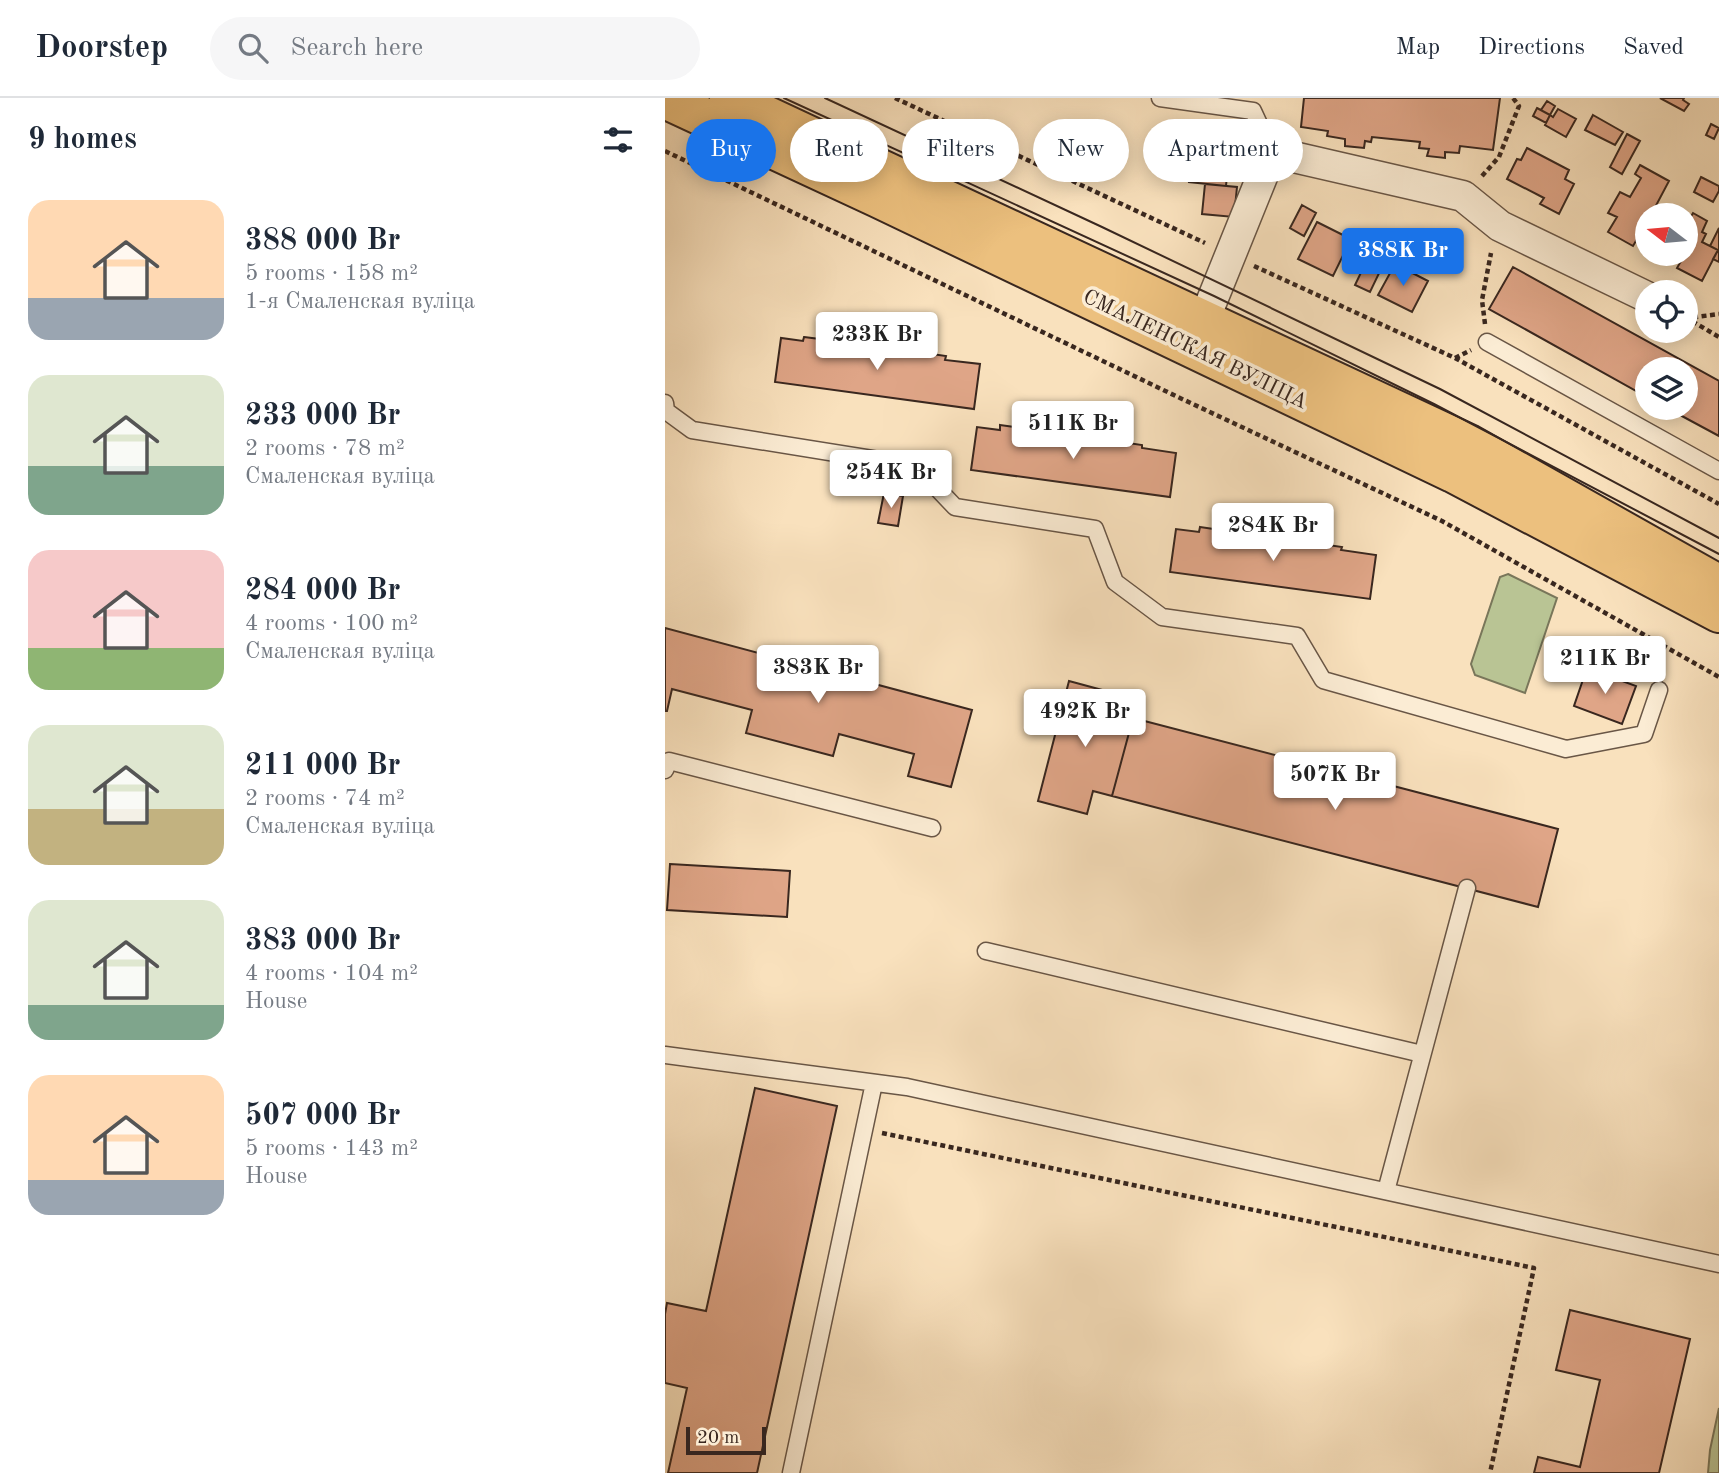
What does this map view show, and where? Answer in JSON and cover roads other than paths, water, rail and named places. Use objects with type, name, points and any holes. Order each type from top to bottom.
[{"type":"main road","name":"СМАЛЕНСКАЯ ВУЛІЦА","points":[[729,98],[1198,335],[1719,613]]},
{"type":"main road","name":"СМАЛЕНСКАЯ ВУЛІЦА","points":[[665,99],[1198,335],[1469,444],[1719,584]]},
{"type":"street","points":[[1303,159],[1463,196],[1500,226],[1635,291]]},
{"type":"street","points":[[1198,335],[1260,182]]},
{"type":"lane","points":[[1160,98],[1253,111],[1257,119]]},
{"type":"lane","points":[[1487,342],[1719,471]]},
{"type":"lane","points":[[665,403],[666,411],[692,430],[916,466],[955,507],[1095,528],[1115,582],[1162,617],[1297,636],[1323,680],[1566,749],[1644,734],[1659,690]]},
{"type":"lane","points":[[665,770],[669,761],[932,828]]},
{"type":"lane","points":[[1386,1191],[1467,888]]},
{"type":"lane","points":[[985,951],[1422,1054]]},
{"type":"lane","points":[[665,1055],[907,1087],[1719,1264]]},
{"type":"lane","points":[[791,1473],[874,1083]]},
{"type":"tram line","points":[[784,98],[1214,296],[1434,404],[1719,554]]},
{"type":"tram line","points":[[825,98],[1440,389],[1719,538]]}]
